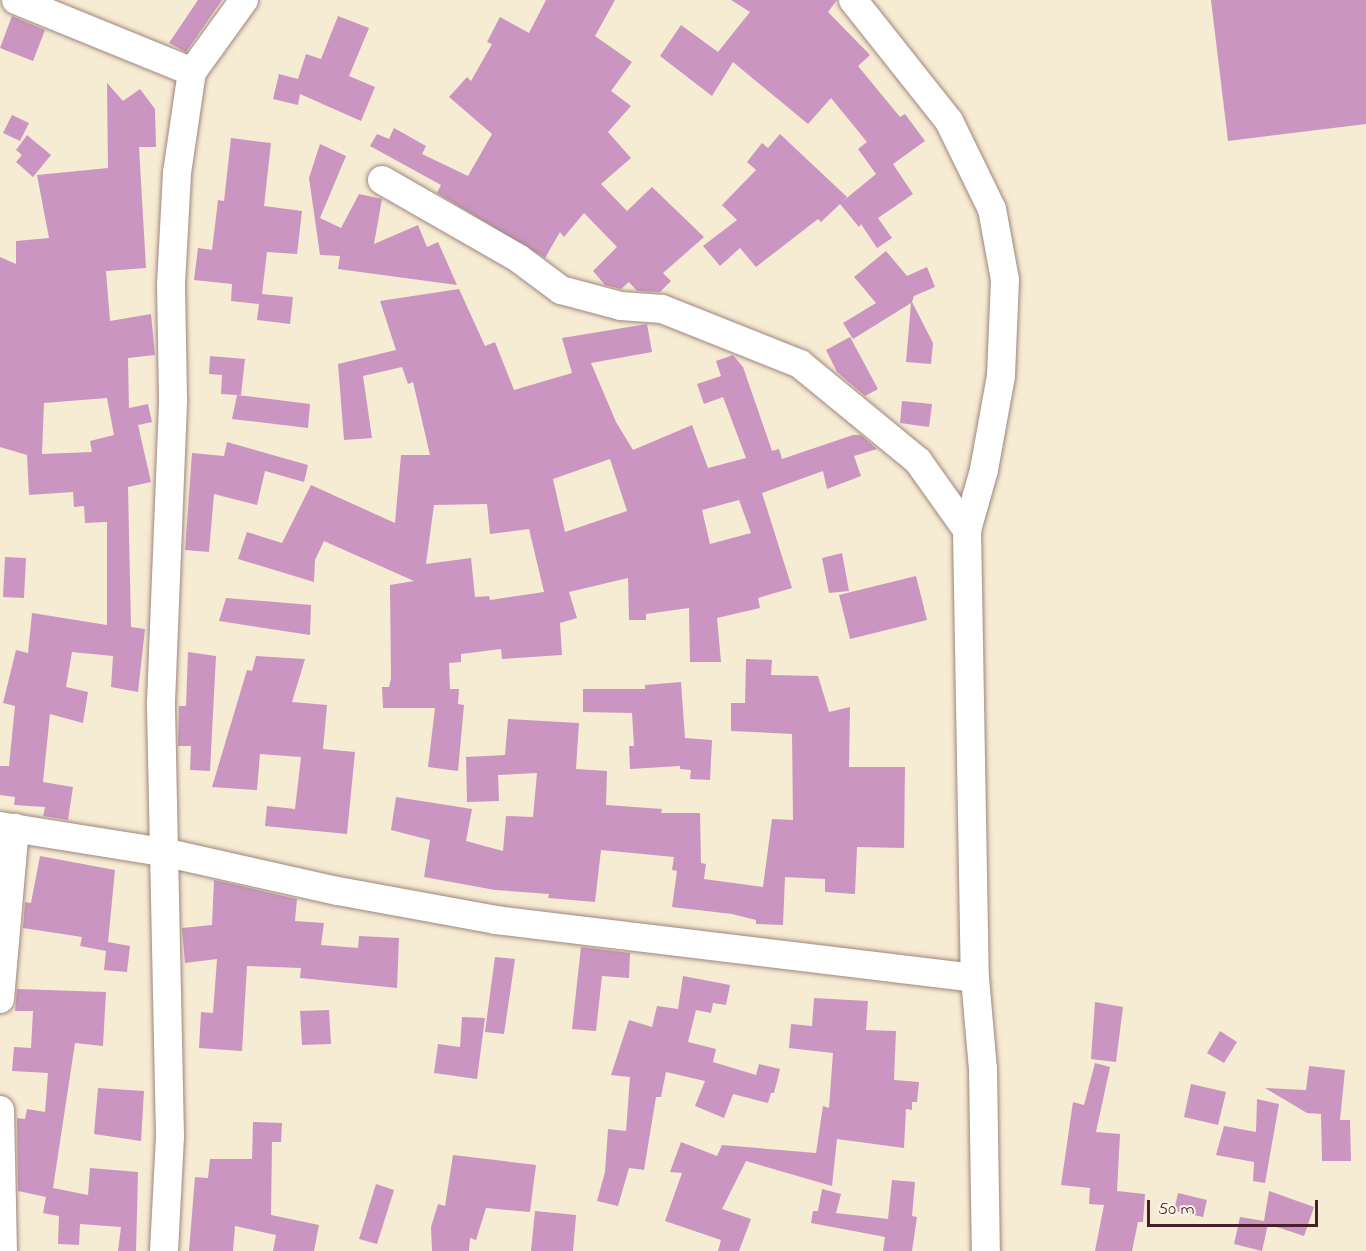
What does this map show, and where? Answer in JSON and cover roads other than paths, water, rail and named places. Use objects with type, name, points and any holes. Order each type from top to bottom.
[{"type":"street","points":[[16,0],[192,72]]},
{"type":"street","points":[[164,1251],[170,1137],[161,702],[173,399],[171,284],[177,173],[192,72],[244,0]]},
{"type":"street","points":[[853,0],[949,121],[992,209],[1005,280],[1001,376],[984,470],[967,530],[975,978],[983,1069],[986,1251]]},
{"type":"street","points":[[381,180],[518,258],[561,290],[621,306],[662,309],[800,364],[918,461],[967,530]]},
{"type":"street","points":[[0,999],[7,827],[163,852],[338,891],[496,920],[975,978]]},
{"type":"street","points":[[0,1110],[3,1251]]}]
